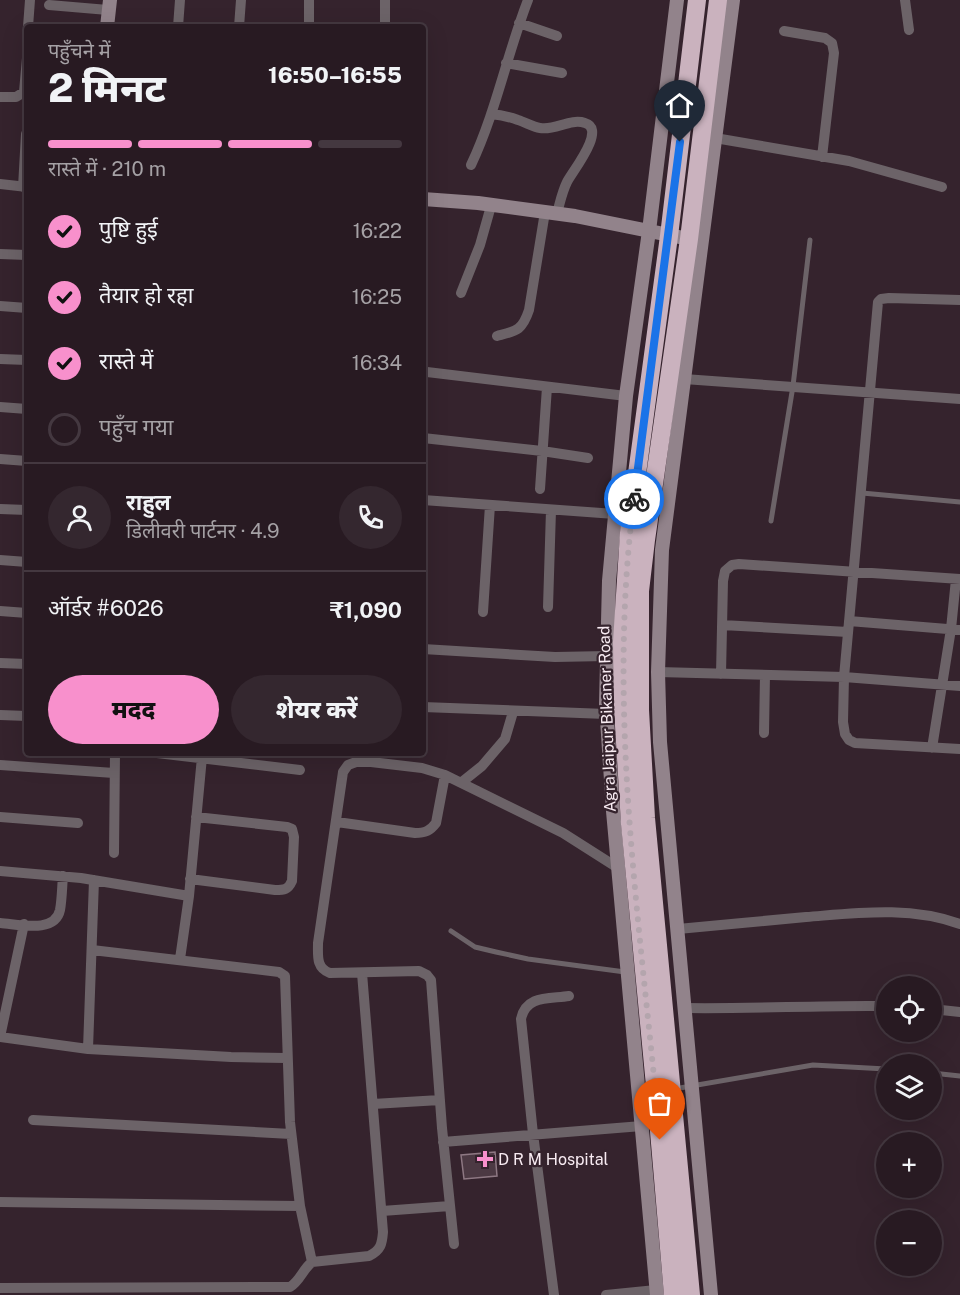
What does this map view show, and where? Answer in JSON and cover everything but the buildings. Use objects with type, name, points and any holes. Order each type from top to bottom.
[{"type":"highway","name":"Agra Jaipur Bikaner Road","points":[[662,1293],[656,1096],[630,824],[622,653],[624,587],[629,533],[669,236],[697,0]]},
{"type":"highway","name":"Agra Jaipur Bikaner Road","points":[[691,1295],[646,818],[640,591],[646,540],[682,336],[689,239],[718,0]]},
{"type":"street","points":[[28,24],[30,0]]},
{"type":"street","points":[[178,24],[180,0]]},
{"type":"street","points":[[239,24],[241,0]]},
{"type":"street","points":[[309,0],[309,24]]},
{"type":"street","points":[[385,0],[385,24]]},
{"type":"street","points":[[471,165],[491,114],[528,0]]},
{"type":"street","points":[[606,1295],[662,1293],[642,1126],[606,714],[609,581],[626,396],[677,0]]},
{"type":"street","points":[[711,1295],[660,742],[658,672],[662,550],[684,379],[682,336],[716,138],[734,0]]},
{"type":"street","points":[[905,0],[909,30]]},
{"type":"street","points":[[49,5],[109,5],[107,24]]},
{"type":"street","points":[[519,23],[557,36]]},
{"type":"street","points":[[784,31],[825,38],[830,40],[834,49],[822,157]]},
{"type":"street","points":[[506,63],[562,73]]},
{"type":"street","points":[[0,97],[16,97],[24,92]]},
{"type":"street","points":[[491,114],[516,119],[538,128],[572,122],[588,123],[592,130],[584,157],[551,213],[525,322],[517,331],[497,336]]},
{"type":"street","points":[[716,138],[849,161],[942,187]]},
{"type":"street","points":[[0,184],[24,187]]},
{"type":"street","points":[[426,199],[551,213],[689,239]]},
{"type":"street","points":[[461,293],[480,245],[484,204]]},
{"type":"street","points":[[0,254],[24,255]]},
{"type":"street","points":[[960,300],[890,298],[881,299],[877,309],[862,493],[848,626],[843,722],[845,734],[849,740],[862,744],[960,749]]},
{"type":"street","points":[[0,306],[24,308]]},
{"type":"street","points":[[0,359],[24,360]]},
{"type":"street","points":[[427,372],[626,396]]},
{"type":"street","points":[[684,379],[960,399]]},
{"type":"street","points":[[540,489],[547,387]]},
{"type":"street","points":[[0,407],[24,409]]},
{"type":"street","points":[[426,438],[588,458]]},
{"type":"street","points":[[0,459],[24,461]]},
{"type":"street","points":[[426,500],[615,514]]},
{"type":"street","points":[[483,612],[490,506]]},
{"type":"street","points":[[0,509],[24,510]]},
{"type":"street","points":[[548,607],[551,510]]},
{"type":"street","points":[[0,561],[24,562]]},
{"type":"street","points":[[721,674],[723,581],[725,571],[732,566],[739,564],[958,579],[955,629],[942,685],[932,748]]},
{"type":"street","points":[[0,611],[24,613]]},
{"type":"street","points":[[722,626],[955,629]]},
{"type":"street","points":[[426,649],[555,657],[607,656]]},
{"type":"street","points":[[0,663],[24,664]]},
{"type":"street","points":[[658,672],[844,677],[960,686]]},
{"type":"street","points":[[764,733],[765,675]]},
{"type":"street","points":[[426,707],[606,714]]},
{"type":"street","points":[[462,782],[482,766],[505,739],[513,712]]},
{"type":"street","points":[[0,715],[24,716]]},
{"type":"street","points":[[114,756],[114,852]]},
{"type":"street","points":[[184,756],[300,770]]},
{"type":"street","points":[[180,959],[189,896],[202,758]]},
{"type":"street","points":[[454,1244],[443,1142],[431,980],[419,971],[330,973],[320,966],[318,960],[318,943],[343,772],[348,765],[356,762],[370,762],[422,768],[445,775],[563,833],[618,868]]},
{"type":"street","points":[[0,765],[114,773]]},
{"type":"street","points":[[337,822],[424,833],[432,829],[436,823],[445,775]]},
{"type":"street","points":[[0,817],[78,823]]},
{"type":"street","points":[[190,879],[275,890],[285,890],[290,887],[292,881],[294,837],[292,829],[196,817]]},
{"type":"street","points":[[0,871],[94,880],[189,896]]},
{"type":"street","points":[[0,923],[43,925],[52,923],[60,909],[63,876]]},
{"type":"street","points":[[88,1049],[94,880]]},
{"type":"street","points":[[678,930],[865,911],[919,914],[960,924]]},
{"type":"street","points":[[24,924],[0,1037],[88,1049],[286,1058]]},
{"type":"street","points":[[92,950],[279,972],[285,976],[286,1058],[291,1134],[300,1206],[312,1262]]},
{"type":"street","points":[[0,1288],[64,1291],[290,1287],[297,1283],[312,1262],[369,1256],[376,1253],[382,1245],[382,1211],[362,973]]},
{"type":"street","points":[[554,1295],[533,1134],[522,1019],[524,1009],[529,1003],[569,996]]},
{"type":"street","points":[[686,1008],[876,1006]]},
{"type":"street","points":[[942,1010],[960,1012]]},
{"type":"street","points":[[373,1104],[440,1100]]},
{"type":"street","points":[[33,1120],[291,1134]]},
{"type":"street","points":[[443,1142],[642,1126]]},
{"type":"street","points":[[0,1202],[300,1206]]},
{"type":"street","points":[[382,1211],[450,1206]]},
{"type":"lane","points":[[771,521],[793,386],[810,240]]},
{"type":"lane","points":[[862,493],[960,502]]},
{"type":"lane","points":[[451,931],[475,947],[496,952],[528,959],[628,973]]},
{"type":"lane","points":[[673,1089],[813,1065],[876,1068]]},
{"type":"lane","points":[[942,1074],[960,1076]]},
{"type":"way so far","points":[[634,499],[624,587],[623,709],[630,824],[660,1140]]},
{"type":"place","name":"D R M Hospital","points":[[485,1159]]},
{"type":"route","points":[[634,499],[680,142]]}]
